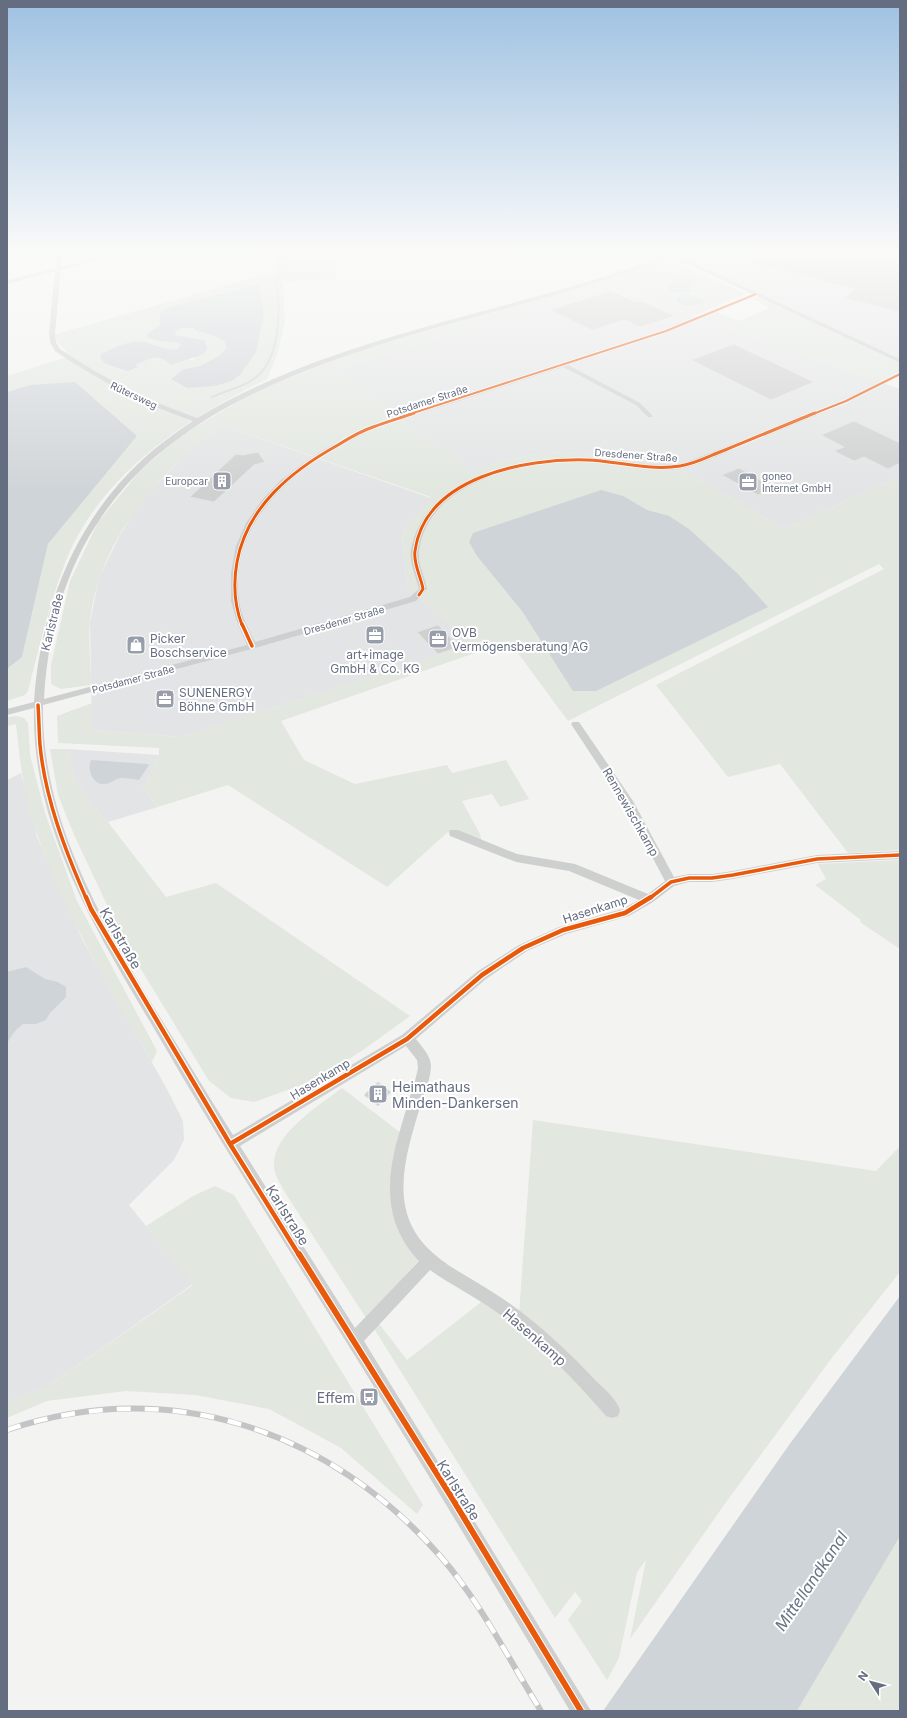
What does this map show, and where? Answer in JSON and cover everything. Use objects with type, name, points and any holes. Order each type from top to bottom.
[{"type":"street","name":"Rütersweg","points":[[52,333],[53,342],[57,350],[105,381],[130,394],[185,417],[197,420]]},
{"type":"street","name":"Karlstraße","points":[[414,333],[306,366],[248,391],[197,420],[146,458],[108,500],[89,528],[74,555],[53,613],[46,642],[38,705],[40,746],[53,810],[69,858],[99,922],[230,1144],[452,1498],[581,1711]]},
{"type":"street","name":"Potsdamer Straße","points":[[7,712],[38,705],[252,646],[236,609],[234,589],[236,565],[244,537],[252,520],[284,481],[327,450],[372,427],[659,333]]},
{"type":"street","points":[[840,333],[900,361]]},
{"type":"street","points":[[564,365],[638,404],[650,416]]},
{"type":"street","name":"Dresdener Straße","points":[[252,646],[413,599],[423,589],[414,553],[420,528],[437,505],[462,486],[480,478],[520,466],[560,461],[600,461],[669,467],[687,465],[846,401],[900,374]]},
{"type":"street","name":"Rennewischkamp","points":[[576,724],[629,804],[671,882]]},
{"type":"street","name":"Hasenkamp","points":[[454,833],[516,858],[570,867],[650,899]]},
{"type":"street","name":"Hasenkamp","points":[[230,1144],[407,1039],[482,975],[523,948],[563,930],[625,913],[650,899],[671,882],[689,878],[712,878],[733,875],[818,859],[900,855]]},
{"type":"street","name":"Hasenkamp","points":[[407,1039],[419,1052],[424,1063],[418,1093],[401,1152],[396,1176],[397,1203],[403,1225],[414,1246],[429,1261],[501,1307],[598,1393],[612,1410]]},
{"type":"street","points":[[353,1342],[429,1261]]},
{"type":"shaded area","points":[[149,333],[179,343],[180,345],[178,349],[173,349],[139,341],[115,347],[100,355],[135,365],[153,358],[162,358],[172,365],[182,360],[194,360],[205,340],[175,335],[175,333],[205,333],[212,335],[225,342],[226,349],[220,356],[200,366],[184,369],[171,379],[214,386],[230,382],[240,375],[256,333],[282,333],[277,355],[267,379],[206,412],[176,431],[148,453],[123,476],[100,502],[80,531],[65,563],[49,611],[28,691],[25,695],[7,701],[7,669],[22,657],[48,544],[137,436],[30,385],[7,392],[7,376],[70,356],[56,340],[56,334]]},
{"type":"shaded area","points":[[420,333],[452,333],[337,369],[472,471],[502,461],[549,452],[630,457],[669,462],[784,529],[900,477],[900,850],[848,853],[780,764],[728,777],[656,685],[884,569],[879,564],[568,721],[509,641],[281,721],[304,760],[355,784],[447,765],[452,773],[506,760],[529,799],[500,807],[492,794],[462,801],[480,834],[483,846],[448,832],[387,887],[228,785],[158,807],[143,789],[159,755],[159,748],[58,743],[57,716],[92,703],[92,730],[181,737],[470,645],[407,586],[402,533],[431,497],[222,425],[198,444],[155,487],[136,510],[119,535],[106,562],[96,591],[90,621],[89,645],[91,685],[61,689],[51,684],[51,665],[70,581],[98,522],[139,472],[180,436],[261,388],[361,350]]},
{"type":"shaded area","points":[[452,333],[741,333],[900,389],[900,477],[784,529],[669,462],[630,457],[549,452],[502,461],[472,472],[337,369]]},
{"type":"shaded area","points":[[741,333],[836,333],[900,363],[900,371],[879,382]]},
{"type":"shaded area","points":[[845,333],[900,333],[900,359]]},
{"type":"shaded area","points":[[222,425],[431,498],[402,533],[407,586],[471,645],[181,737],[92,730],[90,622],[99,578],[119,537],[139,503],[192,448]]},
{"type":"shaded area","points":[[17,716],[24,718],[28,723],[30,755],[45,813],[77,901],[157,1051],[152,1062],[75,924],[49,867],[29,810],[21,767],[16,724],[7,726],[7,717]]},
{"type":"shaded area","points":[[50,749],[68,749],[74,776],[89,801],[108,822],[166,897],[216,883],[410,1016],[366,1048],[329,1072],[296,1087],[254,1102],[231,1098],[209,1081],[125,943],[75,837],[58,795]]},
{"type":"shaded area","points":[[68,749],[159,755],[143,789],[158,807],[108,822],[89,801],[74,776]]},
{"type":"shaded area","points":[[21,773],[37,837],[82,939],[167,1089],[183,1121],[184,1140],[174,1160],[129,1205],[193,1284],[47,1387],[7,1403],[7,780]]},
{"type":"shaded area","points":[[900,860],[900,949],[860,922],[861,920],[815,885],[826,879],[818,864]]},
{"type":"shaded area","points":[[342,1088],[401,1133],[392,1173],[420,1259],[366,1318],[284,1191],[274,1169],[276,1153],[281,1142],[289,1131],[311,1111]]},
{"type":"shaded area","points":[[533,1120],[876,1171],[900,1146],[900,1272],[831,1359],[724,1505],[630,1639],[646,1560],[637,1572],[619,1658],[607,1680],[568,1620],[582,1601],[575,1592],[555,1618],[373,1327],[377,1321],[407,1360],[490,1295],[519,1314]]},
{"type":"shaded area","points":[[215,1186],[234,1195],[423,1505],[417,1514],[341,1448],[269,1409],[195,1395],[126,1391],[47,1401],[7,1418],[7,1403],[47,1387],[193,1285],[146,1226],[193,1196]]},
{"type":"shaded area","points":[[900,1536],[900,1711],[797,1711],[894,1545]]},
{"type":"water","points":[[148,333],[175,333],[175,335],[205,340],[207,348],[205,353],[201,355],[171,365],[161,358],[153,358],[135,365],[138,367],[128,371],[106,364],[101,359],[100,355],[115,347],[139,341],[173,349],[178,349],[180,345],[179,343],[154,340],[147,337]]},
{"type":"water","points":[[205,333],[260,333],[256,352],[240,375],[230,382],[214,386],[187,388],[171,379],[184,369],[200,366],[219,356],[226,349],[225,342],[212,335]]},
{"type":"water","points":[[75,382],[137,436],[48,544],[22,657],[7,669],[7,392],[30,385]]},
{"type":"water","points":[[601,490],[623,496],[647,510],[669,516],[689,529],[738,574],[768,607],[596,691],[573,691],[522,611],[477,556],[469,542],[473,533]]},
{"type":"water","points":[[91,760],[149,765],[139,780],[121,778],[107,784],[103,784],[96,782],[91,775]]},
{"type":"water","points":[[26,967],[45,979],[58,982],[66,987],[66,997],[50,1013],[46,1020],[36,1024],[23,1024],[15,1031],[7,1043],[7,972]]},
{"type":"water","name":"Mittellandkanal","points":[[900,1296],[900,1536],[797,1711],[603,1711],[789,1445]]},
{"type":"building","points":[[734,344],[814,382],[771,400],[691,360]]},
{"type":"building","points":[[854,421],[900,443],[900,463],[888,469],[864,457],[854,461],[834,451],[844,447],[821,435]]},
{"type":"building","name":"Europcar","points":[[258,452],[265,462],[254,465],[214,502],[190,497],[236,454],[243,455]]},
{"type":"building","name":"goneo Internet GmbH","points":[[739,468],[775,488],[758,495],[722,475]]},
{"type":"building","name":"OVB Vermögensberatung AG","points":[[438,625],[459,647],[438,654],[417,632]]},
{"type":"building","name":"Heimathaus Minden-Dankersen","points":[[378,1082],[391,1092],[378,1106],[364,1095]]},
{"type":"waterway","points":[[212,397],[239,387],[254,379],[263,370],[270,359],[277,333]]},
{"type":"railway","points":[[7,1430],[68,1414],[128,1409],[187,1413],[244,1425],[298,1447],[349,1476],[397,1513],[441,1557],[482,1612],[541,1711]]},
{"type":"cycle path","points":[[252,646],[240,619],[235,601],[235,573],[240,546],[250,523],[264,501],[282,483],[303,466],[372,427],[659,333]]},
{"type":"cycle path","points":[[419,595],[423,589],[415,551],[421,527],[435,507],[454,491],[478,479],[504,470],[530,464],[555,461],[578,460],[618,462],[661,467],[687,465],[846,401],[900,374]]},
{"type":"cycle path","points":[[38,705],[40,746],[53,810],[69,858],[91,909],[230,1144],[452,1498],[581,1711]]},
{"type":"cycle path","points":[[230,1144],[407,1039],[482,975],[523,948],[563,930],[625,913],[649,899],[671,882],[689,878],[712,878],[733,875],[817,859],[900,855]]},
{"type":"place","name":"Europcar","points":[[222,481]]},
{"type":"place","name":"goneo Internet GmbH","points":[[748,482]]},
{"type":"place","name":"art+image GmbH & Co. KG","points":[[375,635]]},
{"type":"place","name":"OVB Vermögensberatung AG","points":[[438,639]]},
{"type":"place","name":"Picker Boschservice","points":[[136,645]]},
{"type":"place","name":"SUNENERGY Böhne GmbH","points":[[165,699]]},
{"type":"place","name":"Heimathaus Minden-Dankersen","points":[[378,1094]]},
{"type":"place","name":"Effem","points":[[369,1397]]}]
